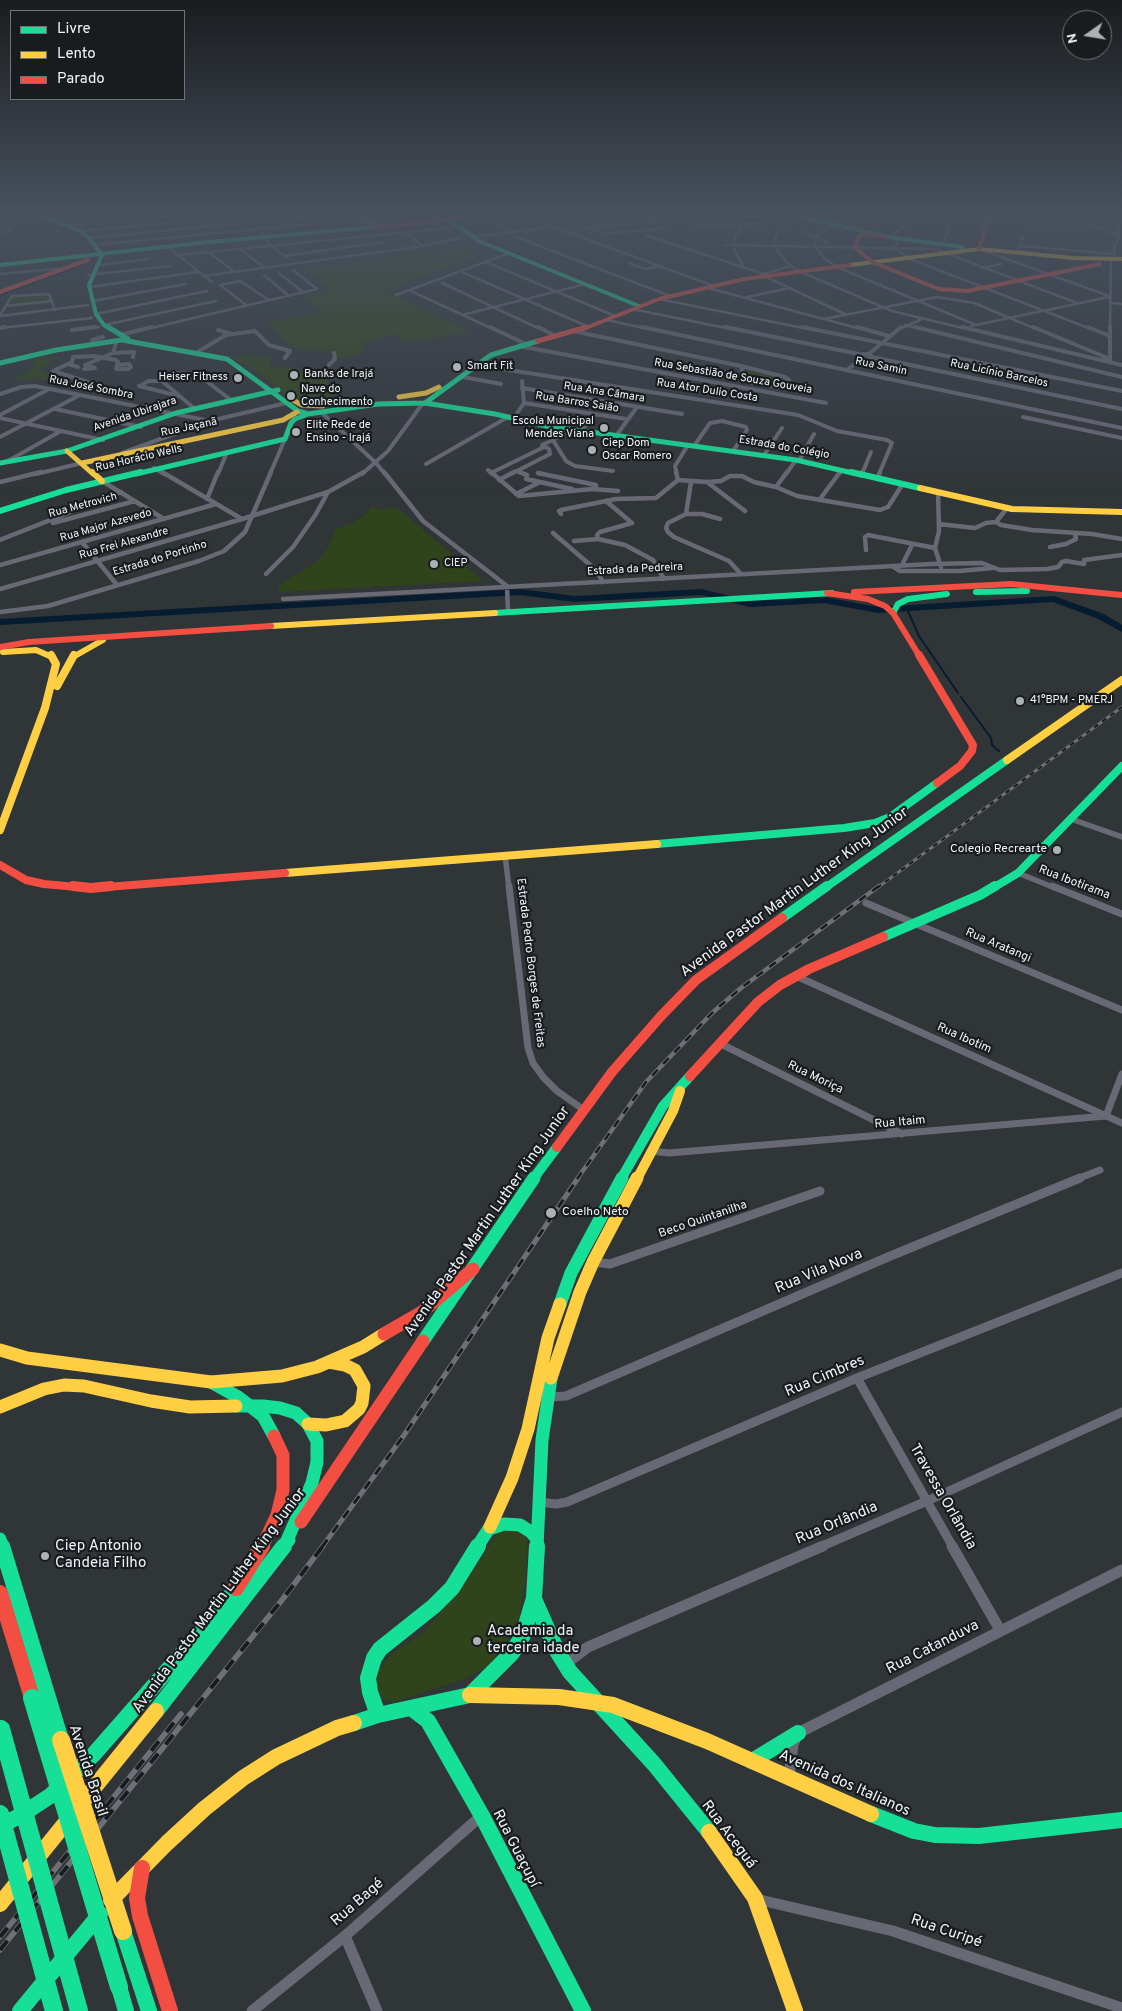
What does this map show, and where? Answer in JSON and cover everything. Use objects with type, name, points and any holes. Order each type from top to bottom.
[{"type":"main road","points":[[96,307],[97,318],[121,341],[227,359],[297,404],[300,416]]},
{"type":"main road","points":[[300,416],[348,405],[423,400],[436,389],[459,378],[491,355],[589,327],[639,307]]},
{"type":"main road","points":[[0,364],[121,341],[225,355],[237,360],[274,390],[300,416]]},
{"type":"main road","name":"Avenida Ubirajara","points":[[3,462],[66,450],[103,440],[176,413],[274,390]]},
{"type":"main road","name":"Estrada do Colégio","points":[[423,400],[575,430],[797,461],[1007,508],[1122,512]]},
{"type":"main road","name":"Estrada do Portinho","points":[[285,439],[300,416]]},
{"type":"main road","name":"Rua Jaçanã","points":[[82,463],[161,443],[300,416]]},
{"type":"main road","name":"Rua Horácio Wells","points":[[0,511],[40,497],[102,481],[285,439]]},
{"type":"main road","points":[[66,450],[102,481]]},
{"type":"main road","points":[[891,610],[903,601],[916,597],[996,588]]},
{"type":"main road","points":[[1024,588],[1097,596],[1122,602]]},
{"type":"main road","points":[[0,647],[29,642],[113,636],[827,593],[1024,588],[1122,595]]},
{"type":"main road","points":[[0,864],[10,872],[26,880],[44,884],[90,888],[844,828],[875,823],[890,817],[926,793],[960,766],[972,751],[973,744],[891,610],[857,596],[827,593]]},
{"type":"main road","points":[[45,708],[50,703],[61,676],[73,656],[85,648],[113,636]]},
{"type":"main road","points":[[0,653],[36,650],[44,652],[55,659],[56,671],[45,708],[0,830]]},
{"type":"main road","name":"Avenida Pastor Martin Luther King Junior","points":[[0,1904],[201,1655],[285,1545],[518,1200],[624,1058],[661,1016],[696,980],[1122,680]]},
{"type":"main road","points":[[378,1715],[370,1692],[368,1678],[374,1658],[380,1649],[434,1606],[452,1588],[489,1529],[512,1478],[528,1429],[548,1338],[571,1273],[643,1139],[663,1106],[758,1002],[796,976],[980,894],[1018,873],[1122,766]]},
{"type":"main road","points":[[23,2010],[120,1889],[166,1842],[243,1778],[276,1757],[337,1728],[378,1715],[470,1695],[512,1653],[523,1635],[534,1598],[542,1440],[548,1397],[557,1360],[593,1262],[673,1111],[682,1087]]},
{"type":"main road","points":[[0,1350],[12,1355],[211,1382],[282,1376],[329,1362],[363,1347],[422,1312],[473,1268]]},
{"type":"main road","points":[[0,1358],[12,1355]]},
{"type":"main road","points":[[308,1424],[326,1425],[345,1421],[359,1409],[362,1403],[364,1386],[355,1370],[345,1365],[329,1362]]},
{"type":"main road","points":[[0,1824],[8,1822],[36,1806],[70,1778],[222,1608],[268,1537],[284,1490],[283,1455],[273,1431],[263,1416],[250,1405],[211,1382]]},
{"type":"main road","points":[[0,1407],[44,1389],[64,1385],[84,1386],[151,1401],[190,1407],[250,1405],[290,1411],[300,1416],[308,1424],[316,1440],[318,1462],[312,1483],[285,1545]]},
{"type":"main road","points":[[0,1416],[13,1402]]},
{"type":"main road","points":[[489,1529],[504,1524],[520,1525],[531,1532],[536,1539]]},
{"type":"main road","name":"Avenida Brasil","points":[[0,1539],[61,1740],[149,2011]]},
{"type":"main road","points":[[0,1593],[126,2011]]},
{"type":"main road","name":"Avenida dos Italianos","points":[[534,1598],[565,1664],[576,1681],[596,1701]]},
{"type":"main road","name":"Avenida dos Italianos","points":[[470,1695],[559,1697],[596,1701],[628,1710],[752,1761],[886,1821],[914,1831],[935,1835],[979,1836],[1122,1820]]},
{"type":"main road","name":"Rua Aceguá","points":[[596,1701],[654,1764],[722,1848],[755,1898],[795,2011]]},
{"type":"main road","name":"Rua Guaçupí","points":[[411,1708],[420,1713],[428,1722],[482,1816],[583,2011]]},
{"type":"main road","points":[[0,1728],[79,2011]]},
{"type":"main road","points":[[752,1761],[798,1733]]},
{"type":"main road","points":[[0,1814],[54,2011]]},
{"type":"main road","points":[[143,1867],[137,1898],[140,1916],[170,2011]]},
{"type":"street","points":[[0,316],[5,307]]},
{"type":"street","points":[[72,330],[126,307]]},
{"type":"street","points":[[0,316],[55,310],[97,318],[142,307]]},
{"type":"street","points":[[0,328],[97,318],[175,307]]},
{"type":"street","points":[[85,367],[103,357],[121,341],[240,307]]},
{"type":"street","name":"Rua Sebastião de Souza Gouveia","points":[[445,307],[522,345],[826,403]]},
{"type":"street","points":[[462,315],[495,307],[556,336]]},
{"type":"street","points":[[544,307],[589,327]]},
{"type":"street","name":"Rua Samin","points":[[587,307],[611,318],[1122,428]]},
{"type":"street","points":[[711,307],[1122,391]]},
{"type":"street","points":[[778,307],[889,336]]},
{"type":"street","points":[[830,307],[847,315]]},
{"type":"street","points":[[824,319],[890,307]]},
{"type":"street","points":[[933,307],[976,325]]},
{"type":"street","points":[[989,307],[1010,318],[1122,365]]},
{"type":"street","points":[[1035,307],[1110,336]]},
{"type":"street","points":[[963,328],[1058,307]]},
{"type":"street","points":[[1110,307],[1110,361]]},
{"type":"street","points":[[636,308],[871,356]]},
{"type":"street","points":[[884,308],[1110,361]]},
{"type":"street","points":[[92,340],[97,318]]},
{"type":"street","points":[[848,370],[863,358],[871,356],[889,336],[905,325],[922,318]]},
{"type":"street","points":[[905,325],[1122,377]]},
{"type":"street","points":[[218,330],[232,334]]},
{"type":"street","points":[[199,352],[222,337],[255,331],[269,346],[290,351],[285,358]]},
{"type":"street","points":[[573,331],[741,366],[785,377],[789,380],[784,386],[779,387],[748,382],[744,378],[741,366]]},
{"type":"street","points":[[121,341],[134,352],[133,357]]},
{"type":"street","points":[[329,365],[330,361],[335,360],[334,353]]},
{"type":"street","points":[[859,354],[863,358]]},
{"type":"street","name":"Rua Licínio Barcelos","points":[[871,356],[1122,409]]},
{"type":"street","points":[[88,382],[53,372],[70,363],[72,358],[76,357],[103,357],[116,360],[117,364]]},
{"type":"street","points":[[70,363],[89,370],[73,377]]},
{"type":"street","points":[[70,363],[78,367]]},
{"type":"street","name":"Rua Ator Dulio Costa","points":[[477,365],[798,415],[843,433],[887,440],[892,445],[877,479]]},
{"type":"street","points":[[162,381],[166,376],[176,373],[196,374],[231,400]]},
{"type":"street","points":[[459,378],[501,384]]},
{"type":"street","points":[[179,396],[139,386],[149,381],[162,381],[195,409]]},
{"type":"street","points":[[426,464],[511,417],[524,403],[522,381]]},
{"type":"street","name":"Rua José Sombra","points":[[0,394],[21,386],[49,389],[210,421]]},
{"type":"street","name":"Rua Ana Câmara","points":[[522,388],[682,414]]},
{"type":"street","points":[[0,416],[49,389]]},
{"type":"street","points":[[0,437],[80,395]]},
{"type":"street","name":"Rua Frei Alexandre","points":[[0,589],[242,519],[328,492],[365,472],[376,463],[388,451],[423,400]]},
{"type":"street","points":[[161,443],[210,421],[286,403]]},
{"type":"street","name":"Rua Barros Saião","points":[[524,403],[626,419]]},
{"type":"street","points":[[616,436],[626,419],[637,407]]},
{"type":"street","points":[[55,409],[141,427]]},
{"type":"street","points":[[544,447],[542,445],[575,430],[595,415]]},
{"type":"street","points":[[0,416],[103,440]]},
{"type":"street","points":[[300,416],[376,463],[423,521],[507,590],[508,611]]},
{"type":"street","points":[[1023,417],[1122,438]]},
{"type":"street","points":[[678,480],[675,466],[710,423],[722,421],[746,428],[747,430],[733,451]]},
{"type":"street","points":[[764,455],[782,428]]},
{"type":"street","points":[[3,462],[61,431]]},
{"type":"street","points":[[776,487],[797,461],[814,434]]},
{"type":"street","name":"Estrada do Portinho","points":[[0,612],[48,606],[199,561],[224,551],[245,532],[285,439]]},
{"type":"street","points":[[553,440],[566,461],[571,465],[613,471]]},
{"type":"street","points":[[499,480],[551,454],[548,448],[544,447]]},
{"type":"street","points":[[544,447],[489,472],[516,494],[522,496],[594,489],[618,491]]},
{"type":"street","points":[[207,499],[227,452]]},
{"type":"street","points":[[861,476],[871,452]]},
{"type":"street","points":[[0,484],[82,463]]},
{"type":"street","points":[[154,468],[242,519]]},
{"type":"street","points":[[516,471],[527,475],[526,479],[580,490]]},
{"type":"street","points":[[820,499],[841,471]]},
{"type":"street","points":[[538,473],[597,486],[594,489]]},
{"type":"street","points":[[561,514],[559,511],[561,510],[606,500],[656,498],[678,480],[718,482],[726,477],[735,475],[745,476],[754,482],[776,487],[792,494],[884,509],[888,507],[902,485]]},
{"type":"street","points":[[102,481],[164,519]]},
{"type":"street","points":[[516,494],[540,482]]},
{"type":"street","points":[[686,514],[690,482]]},
{"type":"street","points":[[707,482],[745,511]]},
{"type":"street","points":[[538,494],[555,485]]},
{"type":"street","points":[[196,492],[212,489]]},
{"type":"street","name":"Rua Metrovich","points":[[0,540],[121,492]]},
{"type":"street","points":[[266,574],[293,548],[328,492]]},
{"type":"street","points":[[938,492],[939,524],[935,548],[941,564],[941,571]]},
{"type":"street","points":[[598,539],[597,535],[600,532],[632,523],[606,500]]},
{"type":"street","name":"Rua Metrovich","points":[[36,527],[135,501]]},
{"type":"street","name":"Rua Major Azevedo","points":[[0,565],[216,504]]},
{"type":"street","points":[[996,522],[1007,508]]},
{"type":"street","points":[[720,519],[702,514],[686,514],[668,523],[666,528],[674,538],[729,561],[740,573]]},
{"type":"street","points":[[939,524],[970,528],[996,522],[1004,526],[1098,535],[1122,540]]},
{"type":"street","points":[[553,533],[595,569],[603,582]]},
{"type":"street","points":[[1050,547],[1066,544],[1076,539],[1075,534]]},
{"type":"street","points":[[866,550],[866,535],[935,548]]},
{"type":"street","points":[[574,540],[598,539],[621,544],[651,558],[664,578]]},
{"type":"street","points":[[82,542],[117,585]]},
{"type":"street","points":[[902,565],[912,545]]},
{"type":"street","points":[[892,566],[900,571],[941,571],[990,566],[1014,571],[1058,567],[1062,562],[1066,561],[1084,564],[1084,560],[1122,556]]},
{"type":"street","name":"Estrada da Pedreira","points":[[283,599],[507,590],[740,573],[808,572],[902,565],[990,566]]},
{"type":"street","points":[[1071,819],[1122,837]]},
{"type":"street","name":"Estrada Pedro Borges de Freitas","points":[[505,856],[528,1048],[533,1062],[542,1077],[557,1091],[584,1110]]},
{"type":"street","name":"Rua Ibotirama","points":[[1018,873],[1122,914]]},
{"type":"street","name":"Rua Aratangi","points":[[866,903],[1122,1010]]},
{"type":"street","name":"Rua Ibotim","points":[[796,976],[1122,1124]]},
{"type":"street","name":"Rua Moriça","points":[[719,1043],[902,1134]]},
{"type":"street","points":[[1106,1116],[1122,1074]]},
{"type":"street","name":"Rua Itaim","points":[[652,1151],[669,1153],[1106,1116]]},
{"type":"street","name":"Rua Vila Nova","points":[[548,1397],[566,1396],[888,1256],[1100,1170]]},
{"type":"street","name":"Beco Quintanilha","points":[[593,1262],[610,1264],[820,1191]]},
{"type":"street","name":"Rua Cimbres","points":[[539,1502],[556,1504],[567,1502],[857,1378],[1122,1274]]},
{"type":"street","name":"Travessa Orlândia","points":[[857,1378],[1000,1630]]},
{"type":"street","name":"Rua Orlândia","points":[[565,1664],[588,1647],[927,1501],[1122,1412]]},
{"type":"street","name":"Rua Catanduva","points":[[798,1733],[1122,1570]]},
{"type":"street","points":[[789,1777],[793,1745],[798,1733]]},
{"type":"street","name":"Rua Bagé","points":[[252,2011],[345,1936],[482,1816]]},
{"type":"street","name":"Rua Curipé","points":[[755,1898],[893,1931],[1122,2008]]},
{"type":"street","points":[[345,1936],[377,2011]]},
{"type":"green space","points":[[315,307],[419,307],[470,332],[402,343],[394,334],[363,343],[363,353],[352,355],[350,358],[336,358],[334,353],[326,354],[325,350],[304,351],[290,346],[267,322],[322,312]]},
{"type":"green space","points":[[52,356],[51,362],[41,371],[58,376],[49,380],[32,378],[26,381],[12,377],[22,375],[33,367],[33,359]]},
{"type":"green space","points":[[230,356],[270,357],[270,366],[317,372],[328,377],[332,404],[311,405],[296,403],[257,372]]},
{"type":"green space","points":[[746,370],[787,380],[779,387],[746,380],[743,371]]},
{"type":"green space","points":[[372,506],[381,510],[396,507],[481,579],[481,581],[279,592],[279,586],[318,561],[328,548],[336,529],[353,523],[364,516]]},
{"type":"green space","points":[[507,1525],[522,1528],[527,1541],[526,1578],[519,1619],[503,1648],[489,1665],[467,1678],[394,1702],[383,1699],[377,1687],[378,1671],[391,1654],[423,1633],[463,1586],[497,1534]]},
{"type":"waterway","points":[[0,622],[520,592],[575,599],[701,592],[750,604],[824,600],[878,610],[1054,599],[1100,616],[1122,629]]},
{"type":"waterway","points":[[907,609],[919,636],[958,693]]},
{"type":"waterway","points":[[961,697],[991,738],[992,745],[999,751]]},
{"type":"railway","points":[[877,888],[1122,707]]},
{"type":"railway","points":[[577,1179],[646,1082],[712,1013],[741,988],[879,886]]},
{"type":"railway","points":[[322,1547],[402,1438],[578,1178]]},
{"type":"railway","points":[[0,1950],[282,1600],[323,1546]]},
{"type":"railway","points":[[0,1937],[181,1714]]},
{"type":"traffic: fast","points":[[94,307],[96,314],[104,325],[128,339]]},
{"type":"traffic: fast","points":[[0,363],[56,350],[128,339]]},
{"type":"traffic: fast","points":[[122,340],[227,359],[298,411],[308,414],[378,404],[425,403],[491,355],[538,341]]},
{"type":"traffic: fast","points":[[0,463],[67,451],[176,413],[278,390]]},
{"type":"traffic: fast","points":[[425,403],[495,414],[546,426],[796,460],[920,488]]},
{"type":"traffic: fast","points":[[0,511],[66,490],[285,439],[291,423],[295,419],[308,414]]},
{"type":"traffic: fast","points":[[976,592],[1027,591]]},
{"type":"traffic: fast","points":[[495,613],[832,593]]},
{"type":"traffic: fast","points":[[893,613],[898,604],[908,599],[947,594]]},
{"type":"traffic: fast","points":[[782,918],[1007,760]]},
{"type":"traffic: fast","points":[[883,937],[980,895],[1018,873],[1122,766]]},
{"type":"traffic: fast","points":[[657,844],[844,828],[875,823],[890,817],[937,783]]},
{"type":"traffic: fast","points":[[560,1304],[571,1273],[643,1139],[663,1106],[690,1076]]},
{"type":"traffic: fast","points":[[423,1341],[518,1200],[557,1147]]},
{"type":"traffic: fast","points":[[354,1723],[378,1715],[470,1695],[512,1653],[523,1635],[534,1598],[542,1440],[551,1378]]},
{"type":"traffic: fast","points":[[211,1382],[238,1397],[263,1416],[274,1436]]},
{"type":"traffic: fast","points":[[236,1406],[263,1406],[280,1408],[296,1413],[308,1424],[317,1441],[317,1462],[312,1483],[285,1545]]},
{"type":"traffic: fast","points":[[489,1529],[504,1524],[520,1525],[531,1532],[537,1539]]},
{"type":"traffic: fast","points":[[378,1715],[370,1692],[368,1678],[374,1658],[380,1649],[434,1606],[452,1588],[490,1527]]},
{"type":"traffic: fast","points":[[0,1539],[61,1740]]},
{"type":"traffic: fast","points":[[156,1711],[289,1540]]},
{"type":"traffic: fast","points":[[0,1823],[8,1822],[21,1815],[50,1796],[94,1754],[222,1608],[236,1588]]},
{"type":"traffic: fast","points":[[534,1599],[557,1651],[570,1672],[654,1764],[709,1832]]},
{"type":"traffic: fast","points":[[32,1698],[119,1987]]},
{"type":"traffic: fast","points":[[411,1708],[428,1721],[482,1816],[583,2011]]},
{"type":"traffic: fast","points":[[1,1729],[79,2011]]},
{"type":"traffic: fast","points":[[752,1761],[798,1733]]},
{"type":"traffic: fast","points":[[0,1814],[54,2011]]},
{"type":"traffic: fast","points":[[871,1814],[914,1831],[935,1835],[979,1836],[1122,1820]]},
{"type":"traffic: fast","points":[[20,2011],[100,1914]]},
{"type":"traffic: fast","points":[[123,1931],[149,2011]]},
{"type":"traffic: fast","points":[[119,1987],[126,2011]]},
{"type":"traffic: slow","points":[[399,397],[426,393],[439,387]]},
{"type":"traffic: slow","points":[[289,398],[302,405],[323,406]]},
{"type":"traffic: slow","points":[[82,463],[283,420],[297,412]]},
{"type":"traffic: slow","points":[[67,451],[102,481]]},
{"type":"traffic: slow","points":[[920,488],[1012,509],[1122,512]]},
{"type":"traffic: slow","points":[[271,626],[495,613]]},
{"type":"traffic: slow","points":[[57,686],[73,656],[103,640]]},
{"type":"traffic: slow","points":[[0,830],[45,708],[56,664],[52,656],[36,650],[3,652]]},
{"type":"traffic: slow","points":[[1007,760],[1122,680]]},
{"type":"traffic: slow","points":[[285,873],[657,844]]},
{"type":"traffic: slow","points":[[551,1378],[580,1292],[593,1262],[673,1111],[680,1091]]},
{"type":"traffic: slow","points":[[490,1527],[512,1478],[528,1429],[548,1338],[560,1304]]},
{"type":"traffic: slow","points":[[0,1350],[27,1358],[211,1382],[282,1376],[317,1367],[363,1347],[384,1334]]},
{"type":"traffic: slow","points":[[308,1424],[326,1425],[345,1421],[359,1409],[362,1403],[364,1386],[355,1370],[345,1365],[329,1362]]},
{"type":"traffic: slow","points":[[0,1407],[44,1389],[64,1385],[84,1386],[151,1401],[190,1407],[236,1406]]},
{"type":"traffic: slow","points":[[470,1695],[559,1697],[613,1705],[707,1741],[871,1814]]},
{"type":"traffic: slow","points":[[0,1904],[156,1711]]},
{"type":"traffic: slow","points":[[111,1900],[167,1843],[204,1809],[243,1778],[276,1757],[337,1728],[354,1723]]},
{"type":"traffic: slow","points":[[61,1740],[123,1931]]},
{"type":"traffic: slow","points":[[709,1832],[755,1898],[795,2011]]},
{"type":"traffic: jam","points":[[538,341],[589,327],[639,307]]},
{"type":"traffic: jam","points":[[854,592],[1011,584],[1122,595]]},
{"type":"traffic: jam","points":[[827,593],[868,599],[885,606],[893,613],[973,745],[972,751],[960,766],[937,783]]},
{"type":"traffic: jam","points":[[0,647],[29,642],[271,626]]},
{"type":"traffic: jam","points":[[0,865],[26,880],[44,884],[91,888],[285,873]]},
{"type":"traffic: jam","points":[[557,1147],[612,1072],[661,1016],[696,980],[782,918]]},
{"type":"traffic: jam","points":[[690,1076],[758,1002],[780,985],[809,969],[883,937]]},
{"type":"traffic: jam","points":[[384,1334],[422,1312],[473,1269]]},
{"type":"traffic: jam","points":[[301,1522],[423,1341]]},
{"type":"traffic: jam","points":[[236,1588],[268,1537],[277,1515],[283,1490],[283,1455],[274,1436]]},
{"type":"traffic: jam","points":[[0,1593],[32,1698]]},
{"type":"traffic: jam","points":[[142,1868],[137,1898],[140,1916],[170,2011]]},
{"type":"place","name":"Smart Fit","points":[[457,367]]},
{"type":"place","name":"Banks de Irajá","points":[[294,375]]},
{"type":"place","name":"Heiser Fitness","points":[[238,378]]},
{"type":"place","name":"Nave do Conhecimento","points":[[291,396]]},
{"type":"place","name":"Escola Municipal Mendes Viana","points":[[604,428]]},
{"type":"place","name":"Elite Rede de Ensino - Irajá","points":[[296,432]]},
{"type":"place","name":"Ciep Dom Oscar Romero","points":[[592,450]]},
{"type":"place","name":"CIEP","points":[[434,564]]},
{"type":"place","name":"41°BPM - PMERJ","points":[[1020,701]]},
{"type":"place","name":"Colegio Recrearte","points":[[1057,850]]},
{"type":"place","name":"Coelho Neto","points":[[551,1213]]},
{"type":"place","name":"Ciep Antonio Candeia Filho","points":[[45,1556]]},
{"type":"place","name":"Academia da terceira idade","points":[[477,1641]]}]
